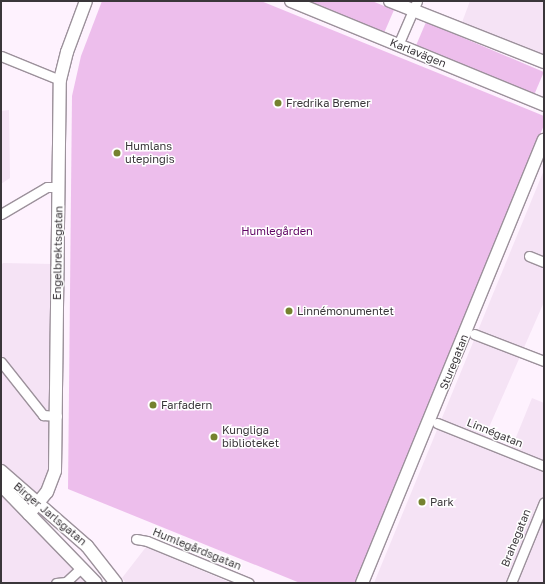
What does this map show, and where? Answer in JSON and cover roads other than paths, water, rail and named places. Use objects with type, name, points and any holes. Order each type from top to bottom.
[{"type":"street","name":"Engelbrektsgatan","points":[[29,514],[48,492],[54,478],[60,80],[67,52],[86,1]]},
{"type":"street","name":"Karlavägen","points":[[291,1],[544,105]]},
{"type":"street","points":[[390,1],[415,6],[544,62]]},
{"type":"street","points":[[398,45],[415,6]]},
{"type":"street","points":[[1,56],[60,80]]},
{"type":"street","name":"Sturegatan","points":[[362,583],[544,140]]},
{"type":"street","name":"Sturegatan","points":[[370,583],[474,334],[544,159]]},
{"type":"street","points":[[1,214],[48,187],[58,187]]},
{"type":"street","points":[[529,256],[544,262]]},
{"type":"street","points":[[474,334],[544,361]]},
{"type":"street","points":[[1,362],[43,415],[56,416]]},
{"type":"street","name":"Linnégatan","points":[[437,423],[544,466]]},
{"type":"street","name":"Birger Jarlsgatan","points":[[1,471],[38,504],[74,533],[97,558],[116,583]]},
{"type":"street","name":"Birger Jarlsgatan","points":[[1,485],[96,583]]},
{"type":"street","name":"Brahegatan","points":[[511,583],[544,502]]},
{"type":"street","name":"Humlegårdsgatan","points":[[136,539],[147,541],[249,583]]},
{"type":"street","name":"Birger Jarlsgatan","points":[[82,567],[92,558],[97,558]]},
{"type":"street","points":[[56,583],[66,582],[82,567]]},
{"type":"place","name":"Fredrika Bremer","points":[[278,103]]},
{"type":"place","name":"Humlans utepingis","points":[[117,153]]},
{"type":"place","name":"Linnémonumentet","points":[[289,311]]},
{"type":"place","name":"Farfadern","points":[[153,405]]},
{"type":"place","name":"Kungliga biblioteket","points":[[214,437]]},
{"type":"place","name":"Park","points":[[422,502]]},
{"type":"park label","name":"Humlegården","points":[[277,231]]}]
